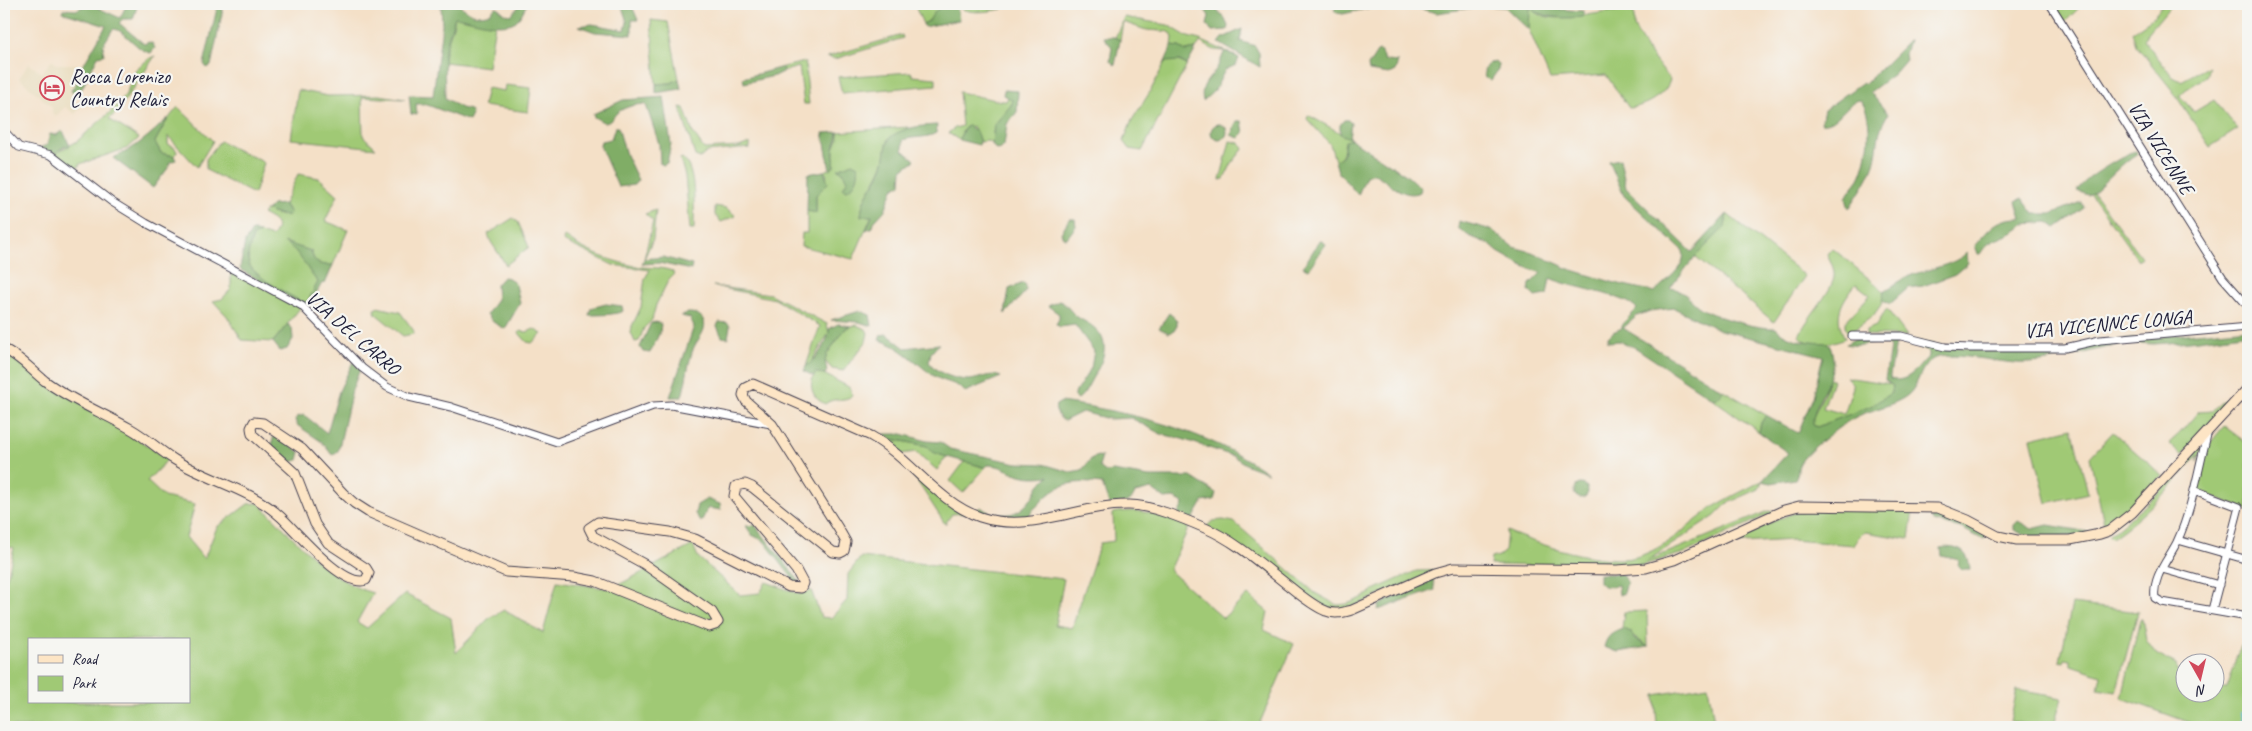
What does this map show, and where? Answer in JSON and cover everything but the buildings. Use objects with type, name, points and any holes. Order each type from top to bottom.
[{"type":"main road","points":[[4,349],[18,356],[44,380],[133,430],[174,460],[260,500],[282,517],[294,532],[342,574],[354,581],[366,580],[369,573],[366,568],[328,542],[315,524],[295,473],[252,434],[251,428],[254,422],[262,423],[302,449],[354,503],[368,512],[474,560],[520,575],[564,576],[595,581],[709,627],[718,622],[717,617],[712,612],[644,564],[593,536],[589,528],[598,522],[682,535],[732,557],[793,589],[801,588],[804,583],[796,570],[734,496],[736,486],[745,484],[752,487],[833,552],[840,553],[844,551],[846,542],[772,424],[746,401],[744,391],[749,385],[756,384],[871,436],[885,445],[953,502],[980,516],[999,521],[1028,523],[1114,506],[1132,505],[1151,509],[1220,535],[1236,544],[1310,602],[1327,612],[1338,613],[1352,610],[1435,573],[1453,568],[1616,570],[1661,565],[1784,510],[1799,506],[1930,507],[1948,511],[2006,538],[2031,541],[2079,539],[2108,531],[2132,513],[2208,428],[2248,388]]},
{"type":"street","name":"VIA VICENNE","points":[[2050,4],[2223,278],[2248,306]]},
{"type":"street","name":"VIA DEL CARRO","points":[[4,131],[19,147],[51,155],[112,202],[146,224],[302,306],[362,368],[387,387],[409,397],[451,407],[557,442],[653,406],[671,405],[772,424]]},
{"type":"street","name":"VIA VICENNCE LONGA","points":[[1852,336],[1901,336],[1945,346],[1970,348],[2056,349],[2100,340],[2248,326]]},
{"type":"street","points":[[2208,428],[2194,490],[2178,540],[2155,583],[2155,598],[2162,602],[2248,617]]},
{"type":"street","points":[[2194,490],[2239,507],[2212,610]]},
{"type":"street","points":[[2178,540],[2248,560]]},
{"type":"street","points":[[2162,569],[2218,585]]},
{"type":"shaded area","name":"Rocca Lorenizo Country Relais","points":[[52,60],[56,64],[81,64],[81,76],[71,91],[77,95],[72,101],[80,107],[75,114],[65,107],[56,116],[52,114],[52,107],[19,78],[29,64],[42,73]]},
{"type":"green space","points":[[127,4],[138,4],[133,19],[123,19],[119,23],[144,44],[152,43],[155,48],[151,53],[146,51],[136,45],[122,32],[113,29],[103,45],[104,55],[98,56],[77,95],[71,91],[81,76],[81,67],[106,26],[62,12],[63,9],[76,10],[86,5],[94,6],[120,18]]},
{"type":"green space","points":[[218,4],[224,4],[211,66],[207,68],[204,64]]},
{"type":"green space","points":[[441,4],[458,5],[477,15],[490,13],[496,6],[505,14],[511,15],[521,4],[527,4],[518,19],[509,24],[486,24],[455,17],[444,53],[445,98],[461,108],[470,110],[472,115],[469,121],[425,104],[416,104],[417,115],[411,114],[409,95],[433,96],[442,25]]},
{"type":"green space","points":[[621,4],[631,4],[638,20],[632,20],[632,35],[595,32],[579,26],[592,24],[625,30],[627,22]]},
{"type":"green space","points":[[914,4],[946,4],[923,24]]},
{"type":"green space","points":[[946,4],[957,5],[959,20],[924,27],[923,24],[929,21],[934,12]]},
{"type":"green space","points":[[954,4],[1001,4],[1002,9],[983,12],[970,11]]},
{"type":"green space","points":[[1512,4],[1530,7],[1529,30],[1505,7],[1484,6],[1437,13],[1417,8],[1384,5],[1343,14],[1337,13],[1334,10],[1337,5]]},
{"type":"green space","points":[[2053,4],[2083,4],[2065,22]]},
{"type":"green space","points":[[2163,4],[2172,4],[2144,40],[2173,77],[2181,81],[2209,66],[2206,77],[2185,90],[2180,96],[2194,112],[2214,100],[2238,129],[2210,147],[2172,90],[2136,45],[2132,32],[2151,19]]},
{"type":"green space","points":[[1215,7],[1223,15],[1228,26],[1227,30],[1212,31],[1207,25],[1209,16],[1205,10]]},
{"type":"green space","points":[[1530,7],[1539,14],[1564,18],[1609,12],[1634,12],[1634,27],[1647,50],[1670,80],[1668,85],[1664,91],[1648,103],[1629,108],[1606,75],[1550,79],[1529,30]]},
{"type":"green space","points":[[1532,7],[1583,11],[1584,13],[1582,17],[1557,17],[1534,11]]},
{"type":"green space","points":[[455,16],[495,24],[488,67],[444,62],[445,50]]},
{"type":"green space","points":[[1124,17],[1168,25],[1188,37],[1225,51],[1214,50],[1200,42],[1196,49],[1186,51],[1172,46],[1173,38],[1171,33],[1146,30],[1123,22],[1120,40],[1115,38]]},
{"type":"green space","points":[[651,20],[668,22],[679,79],[671,83],[656,84]]},
{"type":"green space","points":[[1242,29],[1240,41],[1255,46],[1259,53],[1260,67],[1219,43],[1223,38]]},
{"type":"green space","points":[[902,35],[903,38],[835,59],[827,57]]},
{"type":"green space","points":[[1103,37],[1114,37],[1120,40],[1115,65],[1110,61],[1112,47]]},
{"type":"green space","points":[[1909,40],[1905,54],[1906,60],[1894,74],[1870,92],[1888,114],[1879,134],[1872,170],[1849,209],[1846,198],[1863,171],[1868,150],[1868,116],[1860,100],[1850,105],[1832,121],[1821,123],[1824,110],[1863,82],[1865,84]]},
{"type":"green space","points":[[1172,46],[1186,51],[1196,49],[1187,65],[1180,61],[1165,62]]},
{"type":"green space","points":[[1225,51],[1239,58],[1236,65],[1225,70],[1215,90],[1203,101],[1204,86],[1218,66]]},
{"type":"green space","points":[[1380,51],[1385,61],[1398,62],[1395,71],[1389,74],[1369,71],[1368,66],[1377,52]]},
{"type":"green space","points":[[155,56],[118,111],[109,119],[139,138],[128,148],[80,164],[76,170],[55,153],[76,142],[115,108],[126,94],[136,69]]},
{"type":"green space","points":[[1176,60],[1187,65],[1142,151],[1130,149],[1124,141],[1132,120],[1150,92],[1165,62]]},
{"type":"green space","points":[[1495,61],[1499,65],[1498,70],[1491,80],[1485,78],[1485,67]]},
{"type":"green space","points":[[805,62],[809,104],[804,104],[799,67],[784,71],[783,67]]},
{"type":"green space","points":[[783,67],[784,71],[774,76],[744,83],[743,78]]},
{"type":"green space","points":[[911,72],[913,76],[936,78],[936,85],[842,93],[838,77]]},
{"type":"green space","points":[[679,79],[681,89],[656,93],[656,84],[671,83]]},
{"type":"green space","points":[[505,85],[531,88],[528,112],[483,106],[487,88],[504,91]]},
{"type":"green space","points":[[298,90],[328,96],[379,95],[405,99],[362,97],[363,136],[376,148],[291,139]]},
{"type":"green space","points":[[1004,90],[1018,91],[1017,112],[1007,124],[1004,146],[996,150],[992,144],[994,125],[1012,104],[1012,100],[1003,95]]},
{"type":"green space","points":[[959,92],[1006,101],[1008,97],[1012,100],[1010,108],[994,125],[992,144],[988,141],[980,142],[973,126],[963,130],[959,140],[948,133],[962,126]]},
{"type":"green space","points":[[664,97],[671,144],[667,163],[663,165],[660,163],[659,144],[646,105],[635,105],[624,109],[605,123],[594,117],[593,114],[623,100]]},
{"type":"green space","points":[[178,107],[213,141],[197,167],[168,136],[168,144],[175,148],[177,152],[174,156],[161,153],[155,142],[168,119]]},
{"type":"green space","points":[[680,107],[684,108],[693,133],[704,149],[739,147],[750,143],[750,148],[707,152],[700,158],[695,156]]},
{"type":"green space","points":[[1308,115],[1351,139],[1344,145],[1344,150],[1337,160],[1335,161],[1330,144],[1307,119]]},
{"type":"green space","points":[[168,118],[155,142],[161,153],[174,156],[176,160],[170,162],[168,168],[153,188],[113,158],[136,146]]},
{"type":"green space","points":[[1344,120],[1348,120],[1351,123],[1349,138],[1340,134],[1340,125]]},
{"type":"green space","points":[[1237,121],[1242,121],[1244,133],[1239,138],[1231,135]]},
{"type":"green space","points":[[1216,124],[1222,124],[1227,129],[1225,138],[1216,140],[1211,135],[1211,129]]},
{"type":"green space","points":[[937,125],[936,133],[932,135],[903,140],[903,150],[915,160],[902,170],[901,184],[893,189],[885,210],[874,222],[873,227],[866,230],[872,216],[861,216],[862,208],[866,196],[882,168],[890,137],[912,128]]},
{"type":"green space","points":[[968,125],[976,131],[980,142],[979,145],[959,140],[963,130]]},
{"type":"green space","points":[[615,127],[618,127],[626,155],[638,180],[634,185],[618,187],[600,146],[601,141],[611,139]]},
{"type":"green space","points":[[909,127],[891,137],[888,142],[884,162],[864,201],[861,216],[872,215],[853,259],[801,246],[802,233],[807,233],[807,211],[816,212],[816,195],[824,187],[827,175],[824,171],[834,167],[834,149],[838,139],[838,132]]},
{"type":"green space","points":[[63,131],[70,146],[65,146],[55,153],[39,148],[47,145],[50,134],[56,135]]},
{"type":"green space","points":[[838,132],[834,147],[834,162],[830,170],[823,133]]},
{"type":"green space","points":[[1351,139],[1406,175],[1421,188],[1420,192],[1414,194],[1401,191],[1373,173],[1366,176],[1358,195],[1338,172],[1335,161],[1343,155],[1345,141]]},
{"type":"green space","points":[[220,141],[264,163],[254,194],[206,170],[206,159]]},
{"type":"green space","points":[[1230,141],[1239,143],[1244,148],[1232,163],[1224,179],[1220,180]]},
{"type":"green space","points":[[2136,151],[2138,153],[2091,194],[2088,195],[2077,191],[2087,180],[2101,170],[2129,153]]},
{"type":"green space","points":[[682,158],[687,163],[692,180],[694,229],[690,229],[685,176],[680,159]]},
{"type":"green space","points":[[1620,159],[1626,188],[1692,252],[1727,214],[1725,227],[1695,257],[1670,288],[1680,291],[1701,308],[1721,317],[1751,325],[1776,328],[1793,339],[1828,343],[1833,364],[1814,416],[1813,425],[1817,427],[1871,406],[1891,393],[1893,386],[1885,380],[1890,347],[1880,343],[1846,344],[1854,339],[1897,338],[1890,375],[1890,379],[1896,380],[1912,374],[1929,356],[1929,352],[1920,348],[1916,342],[1985,351],[2052,353],[2074,350],[2103,342],[2248,328],[2248,333],[2154,344],[2127,343],[2044,362],[2016,363],[1961,356],[1933,359],[1925,366],[1915,386],[1904,398],[1854,418],[1824,439],[1802,460],[1795,479],[1771,483],[1762,481],[1788,453],[1759,432],[1761,423],[1766,415],[1798,433],[1813,397],[1823,356],[1720,330],[1674,308],[1650,311],[1637,316],[1623,328],[1723,390],[1720,396],[1713,399],[1636,348],[1620,341],[1608,342],[1608,337],[1613,332],[1622,328],[1622,324],[1637,309],[1631,304],[1610,295],[1550,278],[1547,295],[1535,297],[1529,291],[1530,284],[1541,273],[1521,265],[1498,252],[1489,244],[1469,236],[1458,228],[1459,221],[1492,230],[1513,247],[1532,252],[1569,269],[1615,283],[1655,292],[1679,268],[1682,263],[1683,251],[1624,196],[1609,161]]},
{"type":"green space","points":[[852,163],[858,166],[858,173],[855,183],[847,190],[843,188],[847,181],[843,172],[838,169]]},
{"type":"green space","points":[[824,171],[828,183],[816,195],[816,213],[807,211],[808,174]]},
{"type":"green space","points":[[298,174],[319,178],[338,195],[325,221],[348,230],[333,265],[318,263],[311,251],[291,246],[318,282],[308,301],[304,303],[258,275],[248,261],[253,236],[260,233],[272,237],[275,232],[275,223],[262,214],[268,209],[272,213],[284,216],[288,209],[284,204]]},
{"type":"green space","points":[[2093,192],[2141,257],[2138,260],[2091,194]]},
{"type":"green space","points":[[2022,198],[2034,214],[2051,214],[2082,202],[2084,208],[2056,228],[2048,222],[2024,224],[2014,232],[1993,241],[1978,254],[1975,245],[1994,225],[2012,218],[2021,218],[2016,201]]},
{"type":"green space","points":[[284,204],[290,213],[288,216],[272,213],[268,209],[272,205]]},
{"type":"green space","points":[[715,206],[726,208],[736,216],[721,222],[715,215]]},
{"type":"green space","points":[[656,210],[653,239],[644,259],[653,221],[645,214]]},
{"type":"green space","points":[[1727,214],[1805,276],[1774,322],[1695,257],[1725,227]]},
{"type":"green space","points":[[513,218],[518,222],[529,247],[506,265],[488,234]]},
{"type":"green space","points":[[1069,219],[1075,219],[1076,226],[1067,238],[1063,237],[1061,233]]},
{"type":"green space","points":[[252,231],[260,232],[253,236],[248,257],[249,264],[258,275],[304,303],[308,301],[318,282],[295,250],[284,242],[311,251],[318,263],[333,265],[325,284],[322,283],[311,303],[304,306],[241,270],[245,242]]},
{"type":"green space","points":[[564,236],[590,252],[610,260],[672,271],[674,274],[669,279],[656,305],[652,320],[644,328],[639,341],[635,342],[631,333],[632,326],[641,307],[645,278],[650,270],[613,265],[563,241]]},
{"type":"green space","points":[[1320,240],[1326,244],[1309,269],[1303,267]]},
{"type":"green space","points":[[1832,248],[1884,291],[1883,302],[1873,316],[1848,334],[1845,322],[1870,295],[1856,284],[1846,297],[1840,310],[1841,330],[1845,338],[1828,343],[1809,342],[1799,336],[1832,284],[1834,271],[1827,254]]},
{"type":"green space","points":[[1967,253],[1968,263],[1955,274],[1923,286],[1908,288],[1890,304],[1882,301],[1884,291],[1905,278],[1948,264]]},
{"type":"green space","points":[[663,257],[692,265],[691,270],[659,263],[642,264],[644,259]]},
{"type":"green space","points":[[231,270],[301,307],[273,342],[242,340],[227,316],[213,301],[222,299],[231,289]]},
{"type":"green space","points":[[503,277],[509,278],[516,285],[520,303],[505,329],[493,322],[487,314],[497,300],[496,285]]},
{"type":"green space","points":[[1023,283],[1025,284],[1026,291],[1005,314],[1009,289]]},
{"type":"green space","points":[[713,286],[770,294],[827,324],[829,333],[810,364],[806,366],[820,326],[775,299]]},
{"type":"green space","points":[[1059,301],[1098,332],[1104,344],[1103,357],[1100,364],[1085,392],[1078,399],[1075,397],[1075,393],[1091,368],[1094,351],[1075,325],[1060,327],[1056,324],[1059,314],[1048,306]]},
{"type":"green space","points":[[606,304],[622,306],[623,311],[612,314],[589,315],[591,308]]},
{"type":"green space","points":[[377,307],[400,312],[414,331],[413,334],[403,336],[376,314],[375,310]]},
{"type":"green space","points":[[1887,309],[1907,336],[1866,335],[1866,330],[1876,326]]},
{"type":"green space","points":[[860,311],[870,315],[872,326],[859,322],[831,320]]},
{"type":"green space","points":[[688,313],[702,317],[705,325],[692,353],[683,393],[681,397],[670,397],[694,326],[690,318],[681,316]]},
{"type":"green space","points":[[1169,313],[1177,320],[1177,325],[1174,331],[1169,333],[1159,328]]},
{"type":"green space","points":[[719,322],[728,323],[730,326],[728,338],[722,337],[717,326]]},
{"type":"green space","points":[[651,323],[661,324],[660,332],[650,353],[643,352],[640,347]]},
{"type":"green space","points":[[288,324],[292,328],[293,339],[287,349],[280,351],[273,342]]},
{"type":"green space","points":[[838,324],[851,326],[846,328],[827,354],[825,361],[827,371],[825,374],[816,373],[813,376],[804,371],[806,366],[814,360],[821,350],[829,334],[829,329]]},
{"type":"green space","points":[[856,325],[866,329],[868,333],[866,342],[843,371],[832,369],[825,361],[827,354],[846,328]]},
{"type":"green space","points":[[534,329],[542,334],[532,343],[527,342],[519,333],[520,331],[527,332]]},
{"type":"green space","points":[[887,334],[905,348],[939,344],[931,353],[929,362],[936,369],[947,375],[969,380],[989,375],[1001,377],[965,392],[958,386],[934,376],[894,346],[879,340],[881,335]]},
{"type":"green space","points":[[4,352],[168,459],[147,481],[164,497],[195,504],[186,537],[204,559],[217,527],[248,504],[258,503],[326,568],[356,587],[373,593],[357,622],[367,628],[405,594],[451,618],[456,653],[488,619],[504,610],[543,633],[557,581],[611,589],[693,545],[698,557],[740,595],[760,593],[766,582],[800,594],[811,590],[821,617],[831,618],[847,600],[848,574],[861,557],[1064,579],[1055,625],[1072,628],[1100,543],[1114,541],[1113,513],[1123,511],[1152,513],[1190,525],[1169,570],[1223,618],[1248,595],[1268,612],[1264,630],[1294,644],[1258,727],[4,727],[4,584],[14,548],[11,547],[4,555]]},
{"type":"green space","points":[[353,362],[360,369],[352,390],[338,451],[332,455],[322,442],[297,425],[295,420],[297,417],[304,415],[327,433],[339,391]]},
{"type":"green space","points":[[820,372],[851,389],[852,396],[825,404],[817,398],[811,386],[813,377],[816,373]]},
{"type":"green space","points":[[1846,377],[1893,386],[1891,393],[1875,404],[1817,427],[1813,425],[1812,418],[1824,394],[1829,378],[1833,380],[1823,408],[1844,414],[1853,387]]},
{"type":"green space","points":[[2248,381],[2182,455],[2169,443],[2199,411],[2213,410]]},
{"type":"green space","points":[[1723,390],[1766,415],[1761,423],[1759,432],[1713,399],[1720,396]]},
{"type":"green space","points":[[1061,402],[1142,418],[1169,426],[1220,445],[1268,473],[1247,465],[1233,456],[1161,434],[1131,418],[1109,419],[1082,412],[1064,421],[1056,412],[1056,405]]},
{"type":"green space","points":[[2224,426],[2248,444],[2248,510],[2195,489],[2205,449]]},
{"type":"green space","points":[[2072,428],[2088,493],[2047,503],[2031,438]]},
{"type":"green space","points":[[2113,432],[2163,476],[2127,515],[2105,528],[2090,457]]},
{"type":"green space","points":[[884,434],[902,434],[927,441],[940,442],[950,449],[1017,463],[1043,464],[1070,472],[1082,470],[1091,459],[1098,456],[1102,457],[1099,467],[1106,472],[1113,471],[1149,477],[1191,477],[1216,493],[1214,500],[1203,502],[1193,519],[1177,516],[1183,505],[1182,502],[1174,498],[1165,499],[1151,489],[1135,493],[1131,500],[1109,504],[1102,484],[1076,483],[1062,486],[1048,495],[1033,510],[1028,521],[986,516],[975,511],[981,507],[996,514],[1006,514],[1023,508],[1049,476],[1025,476],[992,465],[988,465],[985,468],[940,455],[933,452],[927,446],[887,438]]},
{"type":"green space","points":[[276,435],[300,452],[298,460],[290,462],[272,447],[273,438]]},
{"type":"green space","points":[[887,438],[927,446],[940,455],[947,456],[937,470],[916,452],[901,454]]},
{"type":"green space","points":[[2204,442],[2198,461],[2198,455],[2147,510],[2112,538],[2108,536],[2147,504]]},
{"type":"green space","points":[[965,461],[985,468],[963,493],[950,481]]},
{"type":"green space","points":[[908,467],[966,513],[952,514],[945,524]]},
{"type":"green space","points":[[1762,481],[1759,489],[1728,503],[1715,516],[1647,561],[1769,511],[1774,512],[1687,552],[1636,567],[1490,565],[1491,558],[1499,556],[1505,551],[1507,531],[1535,542],[1589,556],[1607,559],[1636,557],[1668,542],[1715,506]]},
{"type":"green space","points":[[1578,484],[1584,484],[1588,491],[1584,498],[1578,498],[1574,494],[1574,488]]},
{"type":"green space","points":[[707,499],[720,504],[721,510],[708,508],[701,522],[695,514],[697,505]]},
{"type":"green space","points":[[1811,509],[1913,510],[1909,539],[1865,532],[1859,536],[1854,545],[1792,540],[1727,544],[1732,539],[1791,514]]},
{"type":"green space","points":[[1928,512],[1945,513],[1989,534],[1984,539],[1980,538],[1961,528],[1933,521]]},
{"type":"green space","points":[[1213,521],[1234,522],[1315,593],[1337,605],[1347,604],[1362,598],[1376,589],[1416,571],[1439,570],[1342,611],[1321,607],[1207,526]]},
{"type":"green space","points":[[2018,521],[2032,529],[2048,525],[2089,532],[2085,536],[2028,537],[2014,530],[2014,525]]},
{"type":"green space","points":[[755,525],[800,582],[800,585],[794,583],[793,579],[764,541],[752,535],[746,526]]},
{"type":"green space","points":[[1946,547],[1963,552],[1968,559],[1970,569],[1961,569],[1958,566],[1959,560],[1942,556],[1941,548]]},
{"type":"green space","points":[[1599,574],[1621,574],[1627,582],[1624,593],[1619,595],[1618,585],[1608,587],[1601,584],[1599,582]]},
{"type":"green space","points":[[1433,579],[1435,590],[1378,610],[1379,605]]},
{"type":"green space","points":[[2072,604],[2138,612],[2116,692],[2098,689],[2101,675],[2071,665],[2071,660],[2065,659],[2064,662],[2060,661]]},
{"type":"green space","points":[[1647,611],[1648,647],[1622,629],[1624,612]]},
{"type":"green space","points":[[2140,619],[2142,619],[2146,640],[2156,654],[2174,664],[2174,704],[2224,704],[2224,688],[2227,688],[2248,625],[2248,727],[2202,727],[2122,698]]},
{"type":"green space","points":[[1624,629],[1631,632],[1634,638],[1648,647],[1618,652],[1604,647],[1611,635]]},
{"type":"green space","points":[[1708,686],[1715,727],[1657,727],[1655,695]]},
{"type":"green space","points":[[2017,690],[2062,698],[2053,727],[2037,727],[2010,721]]},
{"type":"waterway","points":[[2241,713],[2243,727]]},
{"type":"place","name":"Rocca Lorenizo Country Relais","points":[[52,88]]}]
